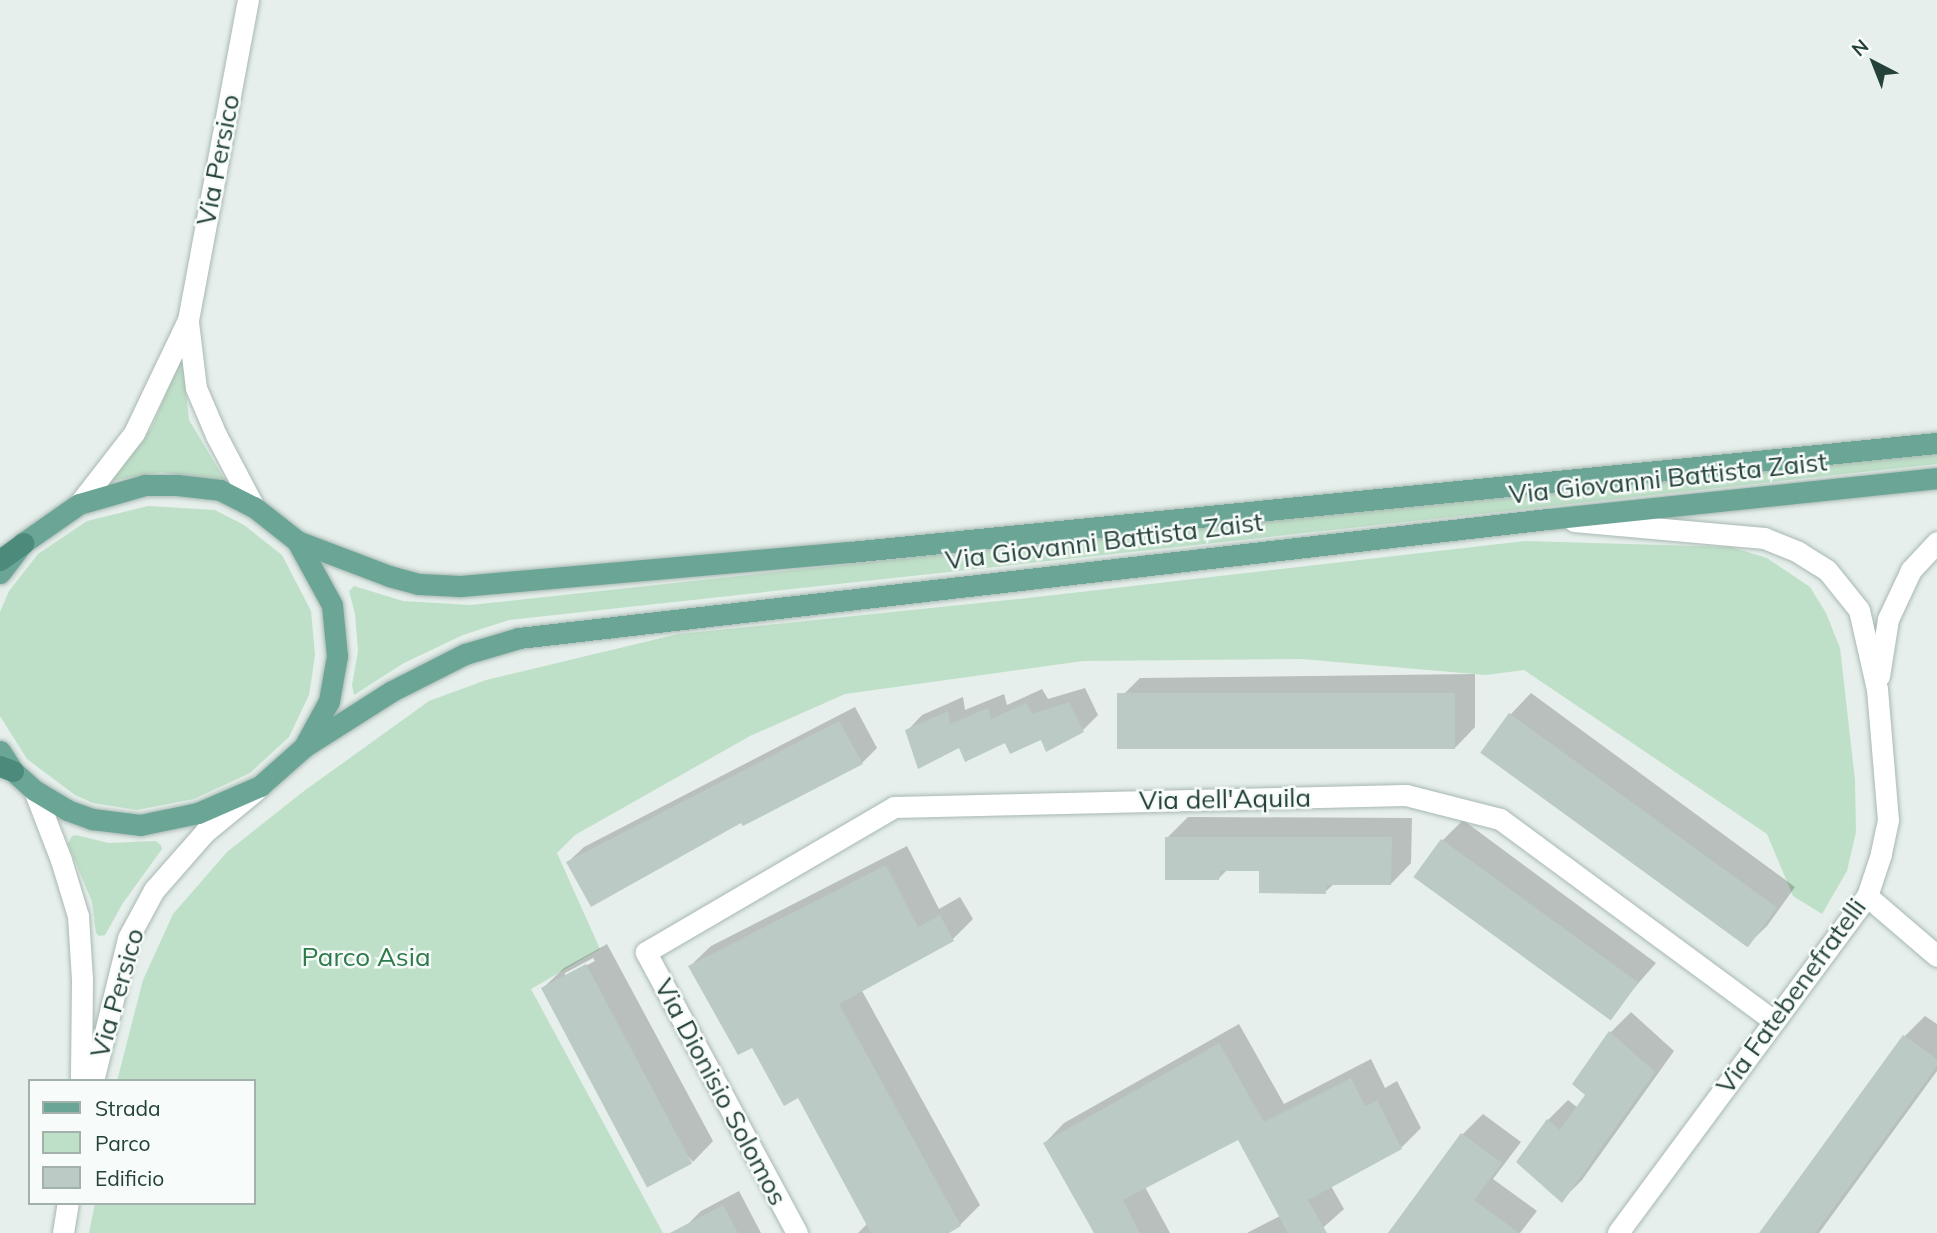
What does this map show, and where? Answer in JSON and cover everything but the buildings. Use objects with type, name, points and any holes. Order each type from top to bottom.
[{"type":"highway","name":"Via Giovanni Battista Zaist","points":[[0,560],[23,543]]},
{"type":"main road","name":"Via Giovanni Battista Zaist","points":[[0,573],[23,543],[79,505],[145,485],[177,485],[220,490],[254,507],[297,541],[388,576],[419,584],[460,586],[876,550],[1937,443]]},
{"type":"main road","name":"Via Giovanni Battista Zaist","points":[[0,751],[7,769],[34,790],[67,810],[92,819],[140,825],[198,813],[260,786],[304,747],[392,691],[453,660],[519,638],[1548,519],[1937,478]]},
{"type":"main road","name":"Via Giovanni Battista Zaist","points":[[297,541],[332,605],[337,656],[330,701],[304,747]]},
{"type":"street","name":"Via Persico","points":[[79,505],[134,433],[188,320],[248,0]]},
{"type":"street","name":"Via Persico","points":[[188,320],[196,388],[216,435],[254,507]]},
{"type":"street","name":"Via Fatebenefratelli","points":[[1548,519],[1764,538],[1798,552],[1827,570],[1860,610],[1878,689],[1888,820],[1881,854],[1867,896],[1618,1233]]},
{"type":"street","name":"Via Fatebenefratelli","points":[[1878,689],[1888,619],[1911,570],[1937,542]]},
{"type":"street","name":"Via Persico","points":[[93,1079],[128,938],[154,890],[205,832],[260,786]]},
{"type":"street","name":"Via Persico","points":[[34,790],[61,860],[78,916],[82,978],[81,1079]]},
{"type":"street","name":"Via dell'Aquila","points":[[646,951],[894,807],[1406,795],[1500,819],[1773,1020]]},
{"type":"street","points":[[1867,896],[1937,956]]},
{"type":"street","name":"Via Dionisio Solomos","points":[[646,951],[797,1233]]},
{"type":"street","points":[[63,1233],[68,1205]]},
{"type":"green space","points":[[182,356],[189,420],[227,483],[161,472],[104,482],[151,429]]},
{"type":"green space","points":[[1937,447],[1937,464],[509,620],[463,635],[404,663],[354,695],[352,685],[358,651],[355,614],[349,591],[354,586],[403,601],[470,605]]},
{"type":"green space","points":[[148,506],[215,510],[244,525],[282,555],[311,611],[315,655],[309,695],[289,737],[250,773],[194,799],[137,810],[93,803],[75,795],[27,759],[0,716],[0,612],[9,591],[38,554],[87,521]]},
{"type":"green space","name":"Parco Asia","points":[[1525,541],[1731,547],[1767,558],[1810,587],[1826,613],[1840,648],[1855,780],[1856,832],[1847,871],[1822,914],[1793,896],[1767,834],[1524,670],[1486,675],[1301,659],[1083,661],[845,694],[750,736],[575,835],[557,853],[600,949],[531,989],[663,1233],[89,1233],[95,1205],[256,1205],[256,1079],[118,1079],[143,980],[173,914],[227,852],[304,791],[429,701],[486,680],[678,634],[1019,599]]},
{"type":"green space","points":[[72,836],[109,843],[156,841],[161,845],[162,849],[123,903],[105,935],[99,936],[96,933],[92,902],[68,844]]}]
